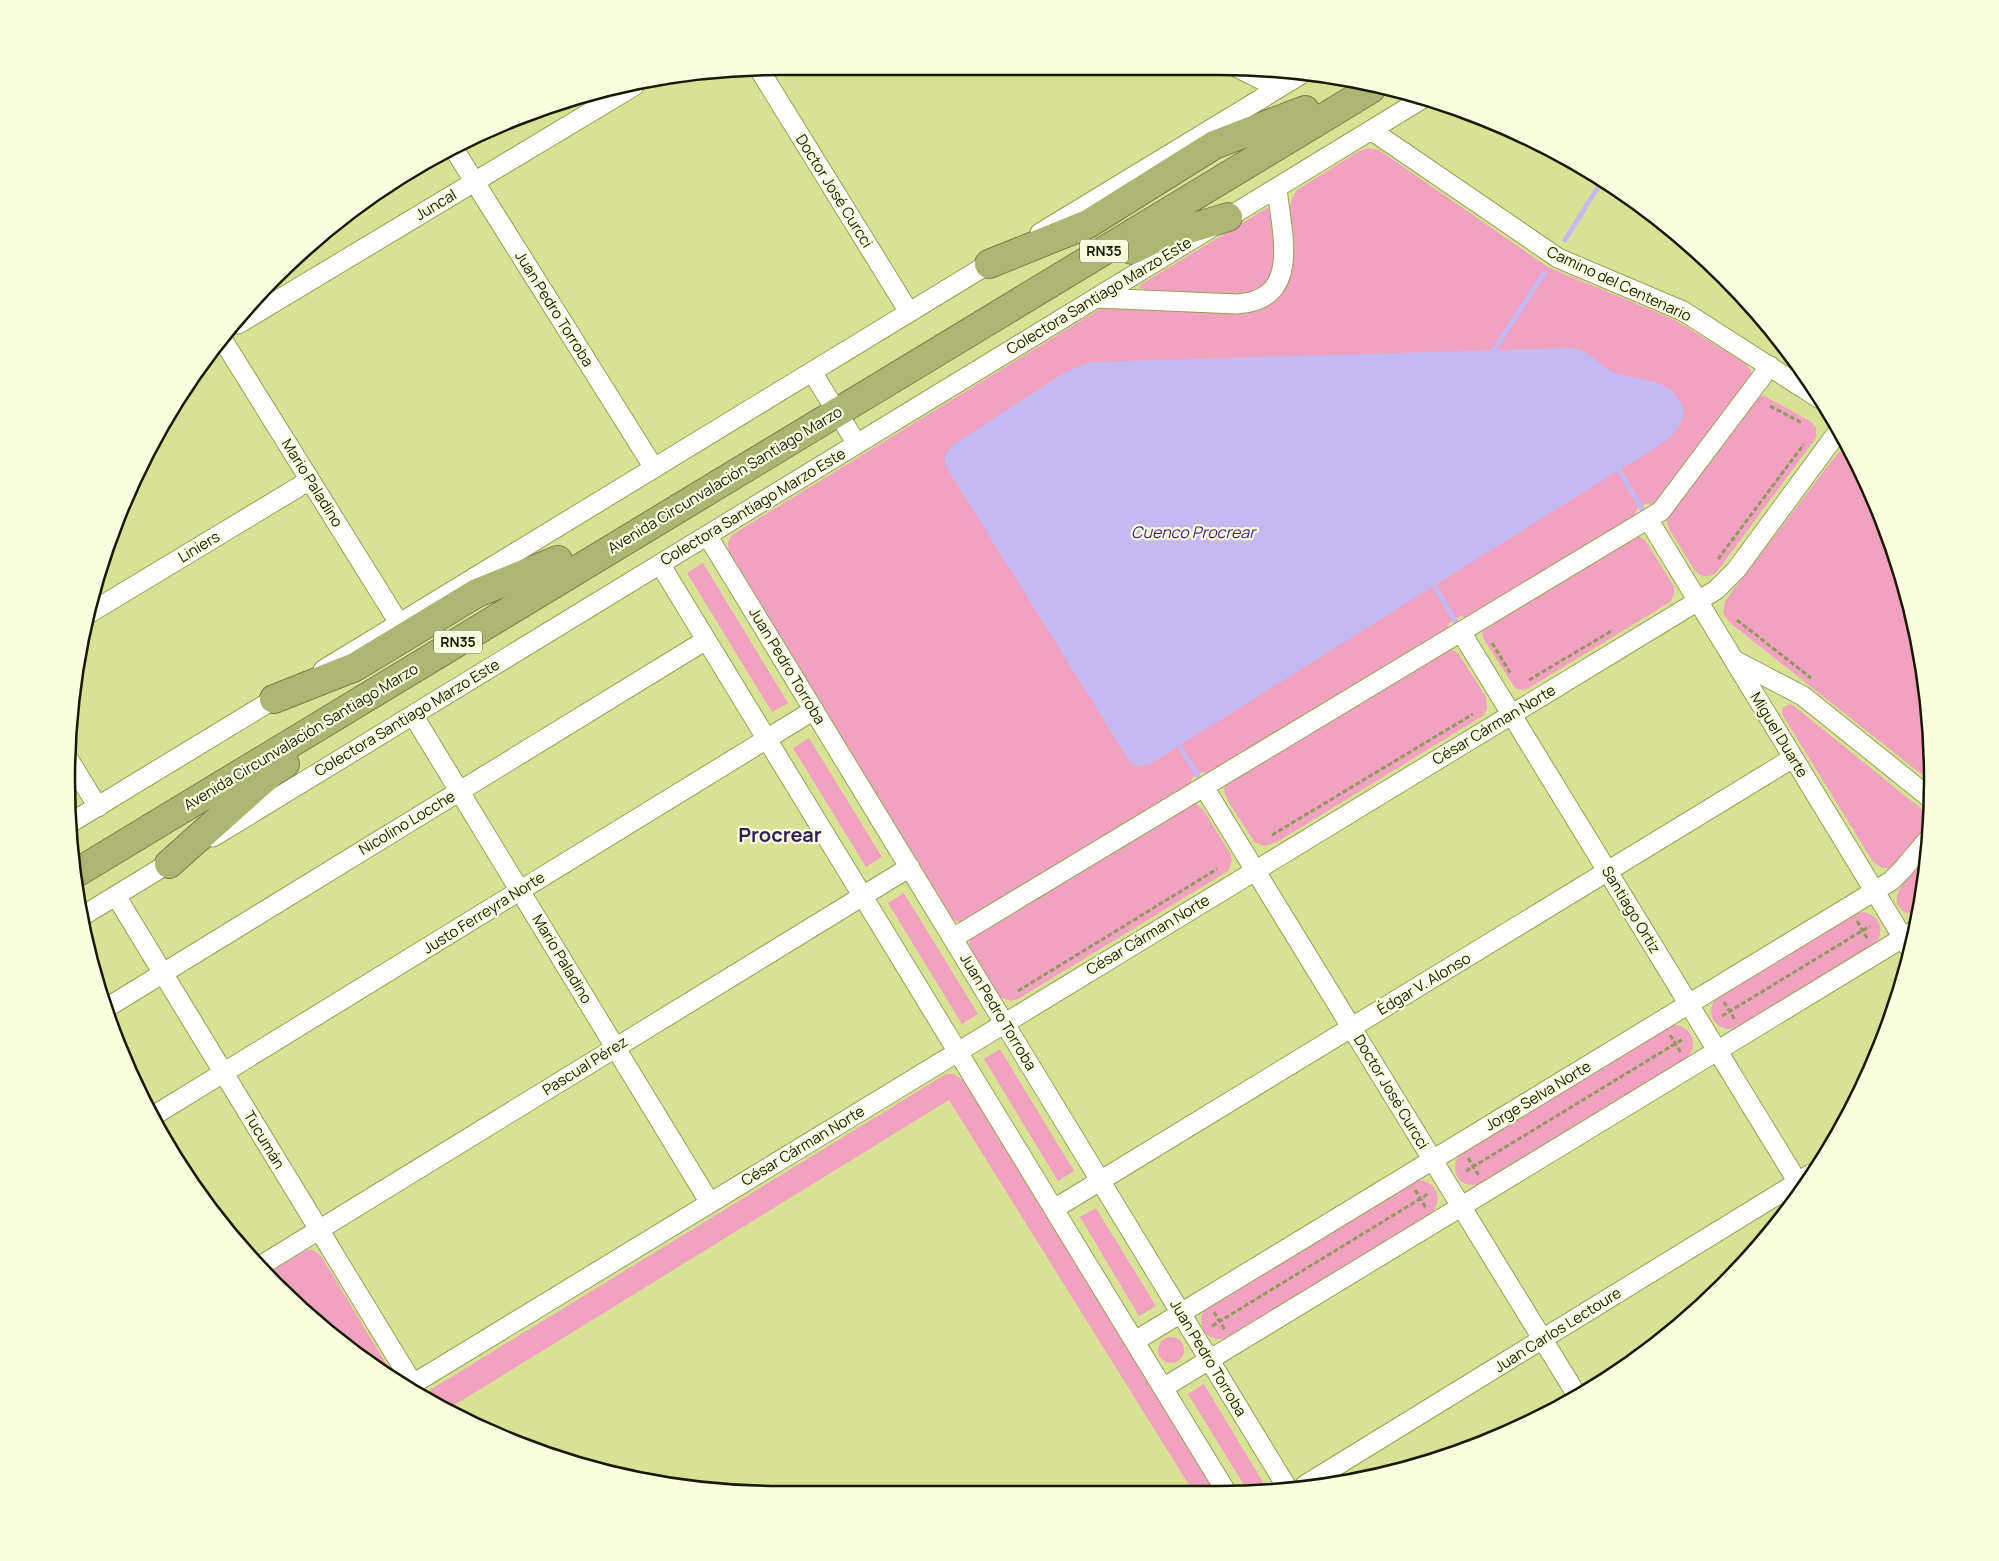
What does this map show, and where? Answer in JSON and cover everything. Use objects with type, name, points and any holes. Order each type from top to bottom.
[{"type":"highway","name":"Avenida Circunvalación Santiago Marzo","points":[[81,870],[513,609],[833,405],[1343,87]]},
{"type":"highway","name":"Avenida Circunvalación Santiago Marzo","points":[[79,850],[558,560],[833,405],[912,367],[1367,91]]},
{"type":"highway","points":[[989,264],[1088,224],[1214,144],[1305,110]]},
{"type":"highway","points":[[912,367],[1009,323],[1142,244],[1228,218]]},
{"type":"highway","points":[[274,699],[355,667],[477,593],[558,560]]},
{"type":"highway","points":[[169,864],[272,772],[411,688],[513,609]]},
{"type":"street","name":"Doctor José Curcci","points":[[763,76],[909,312]]},
{"type":"street","points":[[1255,77],[1278,88]]},
{"type":"street","points":[[77,819],[1293,79]]},
{"type":"street","name":"Juncal","points":[[247,318],[621,94]]},
{"type":"street","name":"Colectora Santiago Marzo Este","points":[[88,913],[1415,103]]},
{"type":"street","name":"Camino del Centenario","points":[[1371,130],[1558,258],[1683,311],[1806,390]]},
{"type":"street","name":"Juan Pedro Torroba","points":[[457,154],[654,468]]},
{"type":"street","points":[[1097,298],[1236,304],[1253,302],[1260,299],[1275,286],[1283,268],[1284,256],[1277,188]]},
{"type":"street","name":"Mario Paladino","points":[[226,345],[399,623]]},
{"type":"street","points":[[953,938],[1661,511],[1770,366]]},
{"type":"street","points":[[812,372],[857,444]]},
{"type":"street","name":"César Cárman Norte","points":[[415,1383],[1716,590],[1728,579],[1834,437]]},
{"type":"street","name":"Liniers","points":[[97,609],[310,480]]},
{"type":"street","name":"Miguel Duarte","points":[[1648,519],[1874,891],[1906,936]]},
{"type":"street","name":"Juan Pedro Torroba","points":[[708,535],[1284,1482]]},
{"type":"street","points":[[660,564],[1224,1486]]},
{"type":"street","name":"Santiago Ortiz","points":[[1461,632],[1717,1051],[1801,1178]]},
{"type":"street","name":"Nicolino Locche","points":[[111,1004],[706,640]]},
{"type":"street","points":[[1733,659],[1803,696],[1923,793]]},
{"type":"street","name":"Justo Ferreyra Norte","points":[[159,1113],[814,710]]},
{"type":"street","name":"Mario Paladino","points":[[413,715],[710,1203]]},
{"type":"street","name":"Édgar V. Alonso","points":[[1054,1209],[1793,758]]},
{"type":"street","points":[[75,770],[98,807]]},
{"type":"street","name":"Doctor José Curcci","points":[[1204,787],[1573,1390]]},
{"type":"street","name":"Jorge Selva Norte","points":[[1135,1341],[1874,891],[1898,874],[1920,848]]},
{"type":"street","name":"Pascual Pérez","points":[[266,1262],[910,867]]},
{"type":"street","name":"Tucumán","points":[[116,896],[319,1230],[404,1377]]},
{"type":"street","points":[[1163,1388],[1717,1051],[1905,943]]},
{"type":"street","name":"Juan Carlos Lectoure","points":[[1314,1479],[1794,1187]]},
{"type":"path","points":[[1770,406],[1802,424]]},
{"type":"path","points":[[1718,559],[1804,444]]},
{"type":"path","points":[[1529,680],[1618,626]]},
{"type":"path","points":[[1492,643],[1511,674]]},
{"type":"path","points":[[1272,835],[1473,714]]},
{"type":"path","points":[[1018,991],[1217,869]]},
{"type":"path","points":[[1853,914],[1872,946]]},
{"type":"path","points":[[1722,1016],[1870,926]]},
{"type":"path","points":[[1720,995],[1739,1027]]},
{"type":"path","points":[[1666,1028],[1685,1060]]},
{"type":"path","points":[[1466,1172],[1684,1039]]},
{"type":"path","points":[[1463,1151],[1483,1183]]},
{"type":"path","points":[[1411,1183],[1430,1215]]},
{"type":"path","points":[[1212,1326],[1428,1194]]},
{"type":"path","points":[[1210,1305],[1229,1337]]},
{"type":"shaded area","points":[[1368,148],[1379,150],[1548,267],[1675,320],[1746,364],[1751,370],[1752,377],[1659,505],[1645,504],[1637,509],[1633,520],[1471,619],[1461,616],[1449,623],[1447,633],[1213,775],[1202,772],[1192,778],[1190,789],[963,923],[956,921],[950,916],[730,553],[728,547],[729,539],[735,533],[1100,309],[1152,292],[1140,288],[1140,285],[1267,208],[1269,209],[1273,239],[1290,234],[1290,206],[1297,190],[1359,151]]},
{"type":"shaded area","points":[[1764,396],[1810,421],[1816,427],[1816,438],[1716,573],[1710,576],[1702,576],[1695,571],[1669,529],[1666,518],[1756,397]]},
{"type":"shaded area","points":[[1841,450],[1870,511],[1887,554],[1900,598],[1918,688],[1924,776],[1729,622],[1723,613],[1725,601]]},
{"type":"shaded area","points":[[1638,536],[1645,540],[1674,587],[1674,595],[1670,602],[1529,688],[1522,690],[1515,688],[1483,638],[1482,630]]},
{"type":"shaded area","points":[[703,563],[788,703],[772,712],[687,573]]},
{"type":"shaded area","points":[[1448,648],[1458,653],[1486,697],[1487,708],[1484,715],[1277,842],[1265,846],[1255,843],[1228,801],[1224,790],[1226,782]]},
{"type":"shaded area","points":[[1790,704],[1794,706],[1923,810],[1922,831],[1896,863],[1889,868],[1882,868],[1873,862],[1782,714],[1783,707]]},
{"type":"shaded area","points":[[809,738],[882,857],[866,867],[793,748]]},
{"type":"shaded area","points":[[1190,803],[1198,805],[1204,811],[1230,853],[1232,861],[1228,871],[1018,999],[1011,1001],[1000,997],[972,951],[969,943],[971,936]]},
{"type":"shaded area","points":[[1919,865],[1911,914],[1902,910],[1897,904],[1899,890]]},
{"type":"shaded area","points":[[904,893],[978,1014],[962,1024],[888,903]]},
{"type":"shaded area","points":[[1862,912],[1874,916],[1880,925],[1879,936],[1872,946],[1737,1028],[1723,1028],[1714,1021],[1711,1009],[1717,997],[1856,913]]},
{"type":"shaded area","points":[[1678,1025],[1688,1031],[1693,1040],[1692,1050],[1685,1060],[1483,1183],[1469,1185],[1459,1179],[1455,1169],[1459,1155],[1669,1026]]},
{"type":"shaded area","points":[[1000,1049],[1074,1171],[1058,1181],[984,1059]]},
{"type":"shaded area","points":[[946,1074],[954,1074],[964,1081],[1212,1486],[1190,1486],[949,1100],[454,1405],[428,1391]]},
{"type":"shaded area","points":[[1420,1180],[1431,1185],[1437,1194],[1437,1204],[1430,1215],[1226,1338],[1214,1338],[1205,1332],[1201,1321],[1205,1309],[1414,1181]]},
{"type":"shaded area","points":[[1096,1208],[1156,1306],[1139,1316],[1080,1217]]},
{"type":"shaded area","points":[[306,1250],[313,1250],[321,1256],[388,1366],[315,1311],[273,1270]]},
{"type":"shaded area","points":[[1171,1337],[1180,1341],[1184,1350],[1180,1359],[1171,1363],[1162,1359],[1158,1350],[1162,1341]]},
{"type":"shaded area","points":[[1204,1384],[1264,1484],[1244,1485],[1188,1394]]},
{"type":"water","name":"Cuenco Procrear","points":[[1573,348],[1586,353],[1613,372],[1662,385],[1673,392],[1679,399],[1683,409],[1678,429],[1649,452],[1144,766],[1137,766],[1130,762],[945,465],[945,454],[954,444],[1067,371],[1091,362]]},
{"type":"waterway","points":[[1565,240],[1598,187]]},
{"type":"waterway","points":[[1494,350],[1544,273]]},
{"type":"waterway","points":[[1619,470],[1646,516]]},
{"type":"waterway","points":[[1434,585],[1460,629]]},
{"type":"waterway","points":[[1179,745],[1203,784]]},
{"type":"district","name":"Procrear","points":[[780,835]]}]
